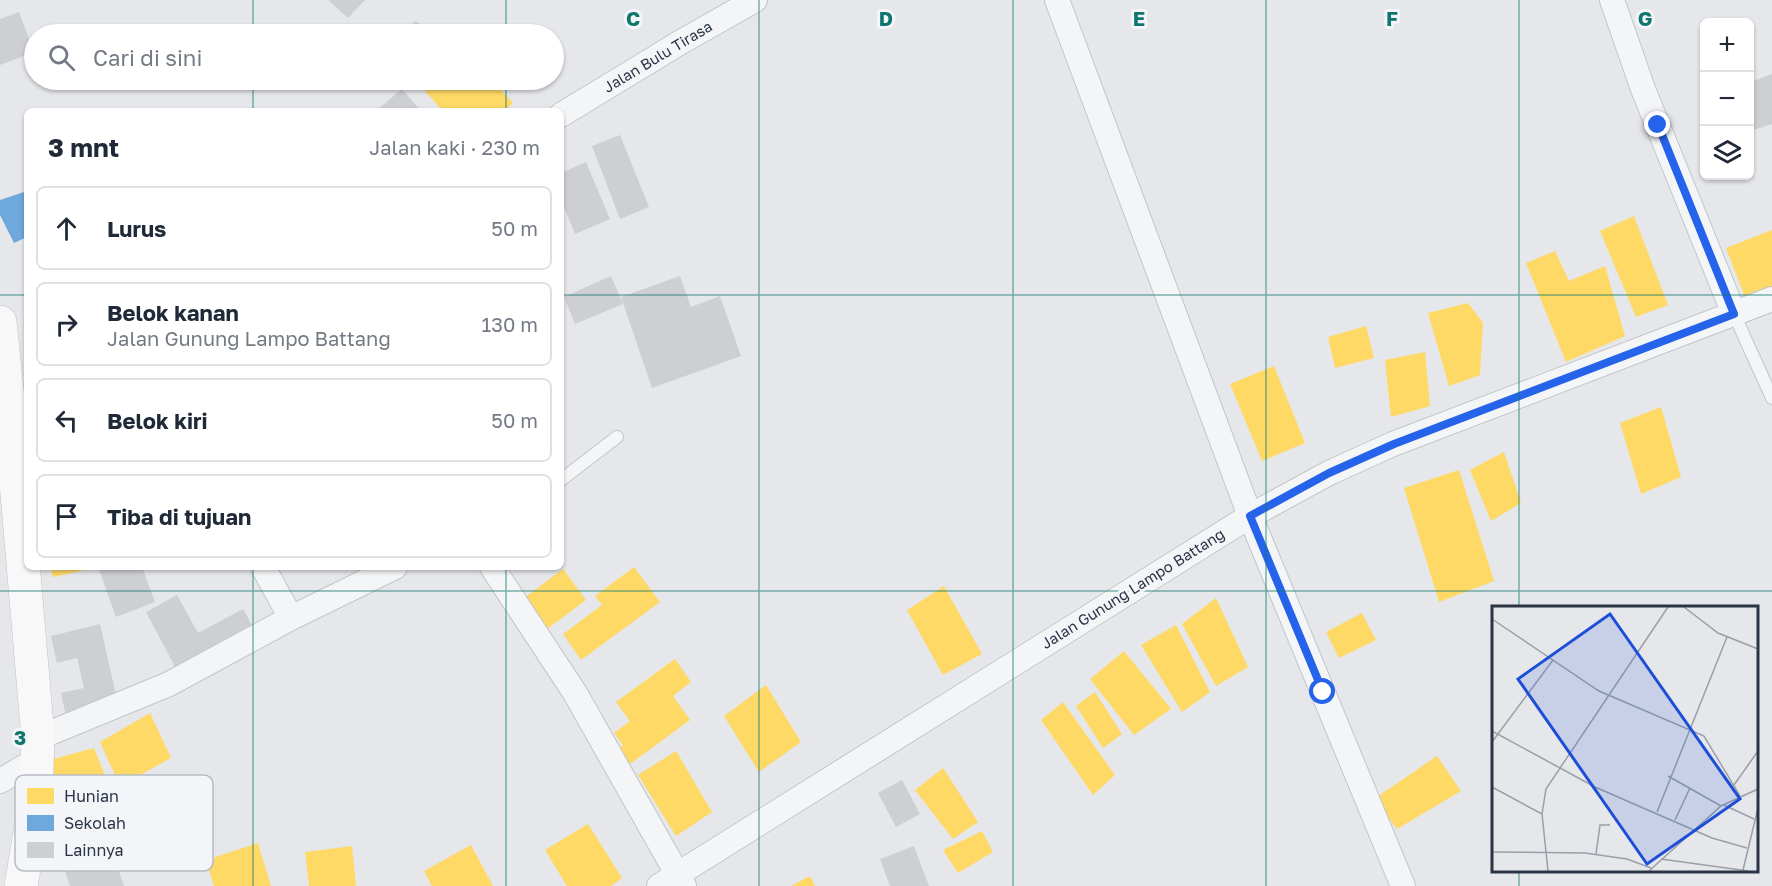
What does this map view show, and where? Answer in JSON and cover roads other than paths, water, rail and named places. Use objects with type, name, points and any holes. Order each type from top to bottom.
[{"type":"main road","points":[[0,322],[14,448],[38,749],[36,775]]},
{"type":"main road","points":[[21,886],[24,871]]},
{"type":"street","name":"Jalan Bulu Tirasa","points":[[564,113],[755,0]]},
{"type":"street","points":[[1057,0],[1250,516],[1403,886]]},
{"type":"street","points":[[1612,0],[1643,89],[1734,314]]},
{"type":"street","name":"Jalan Gunung Lampo Battang","points":[[673,883],[1250,516],[1329,473],[1394,444],[1772,299]]},
{"type":"street","points":[[265,570],[291,618]]},
{"type":"street","points":[[0,781],[38,749],[389,570]]},
{"type":"street","points":[[494,570],[575,693],[673,883]]},
{"type":"lane","points":[[1734,314],[1772,399]]},
{"type":"lane","points":[[564,478],[617,437]]}]
